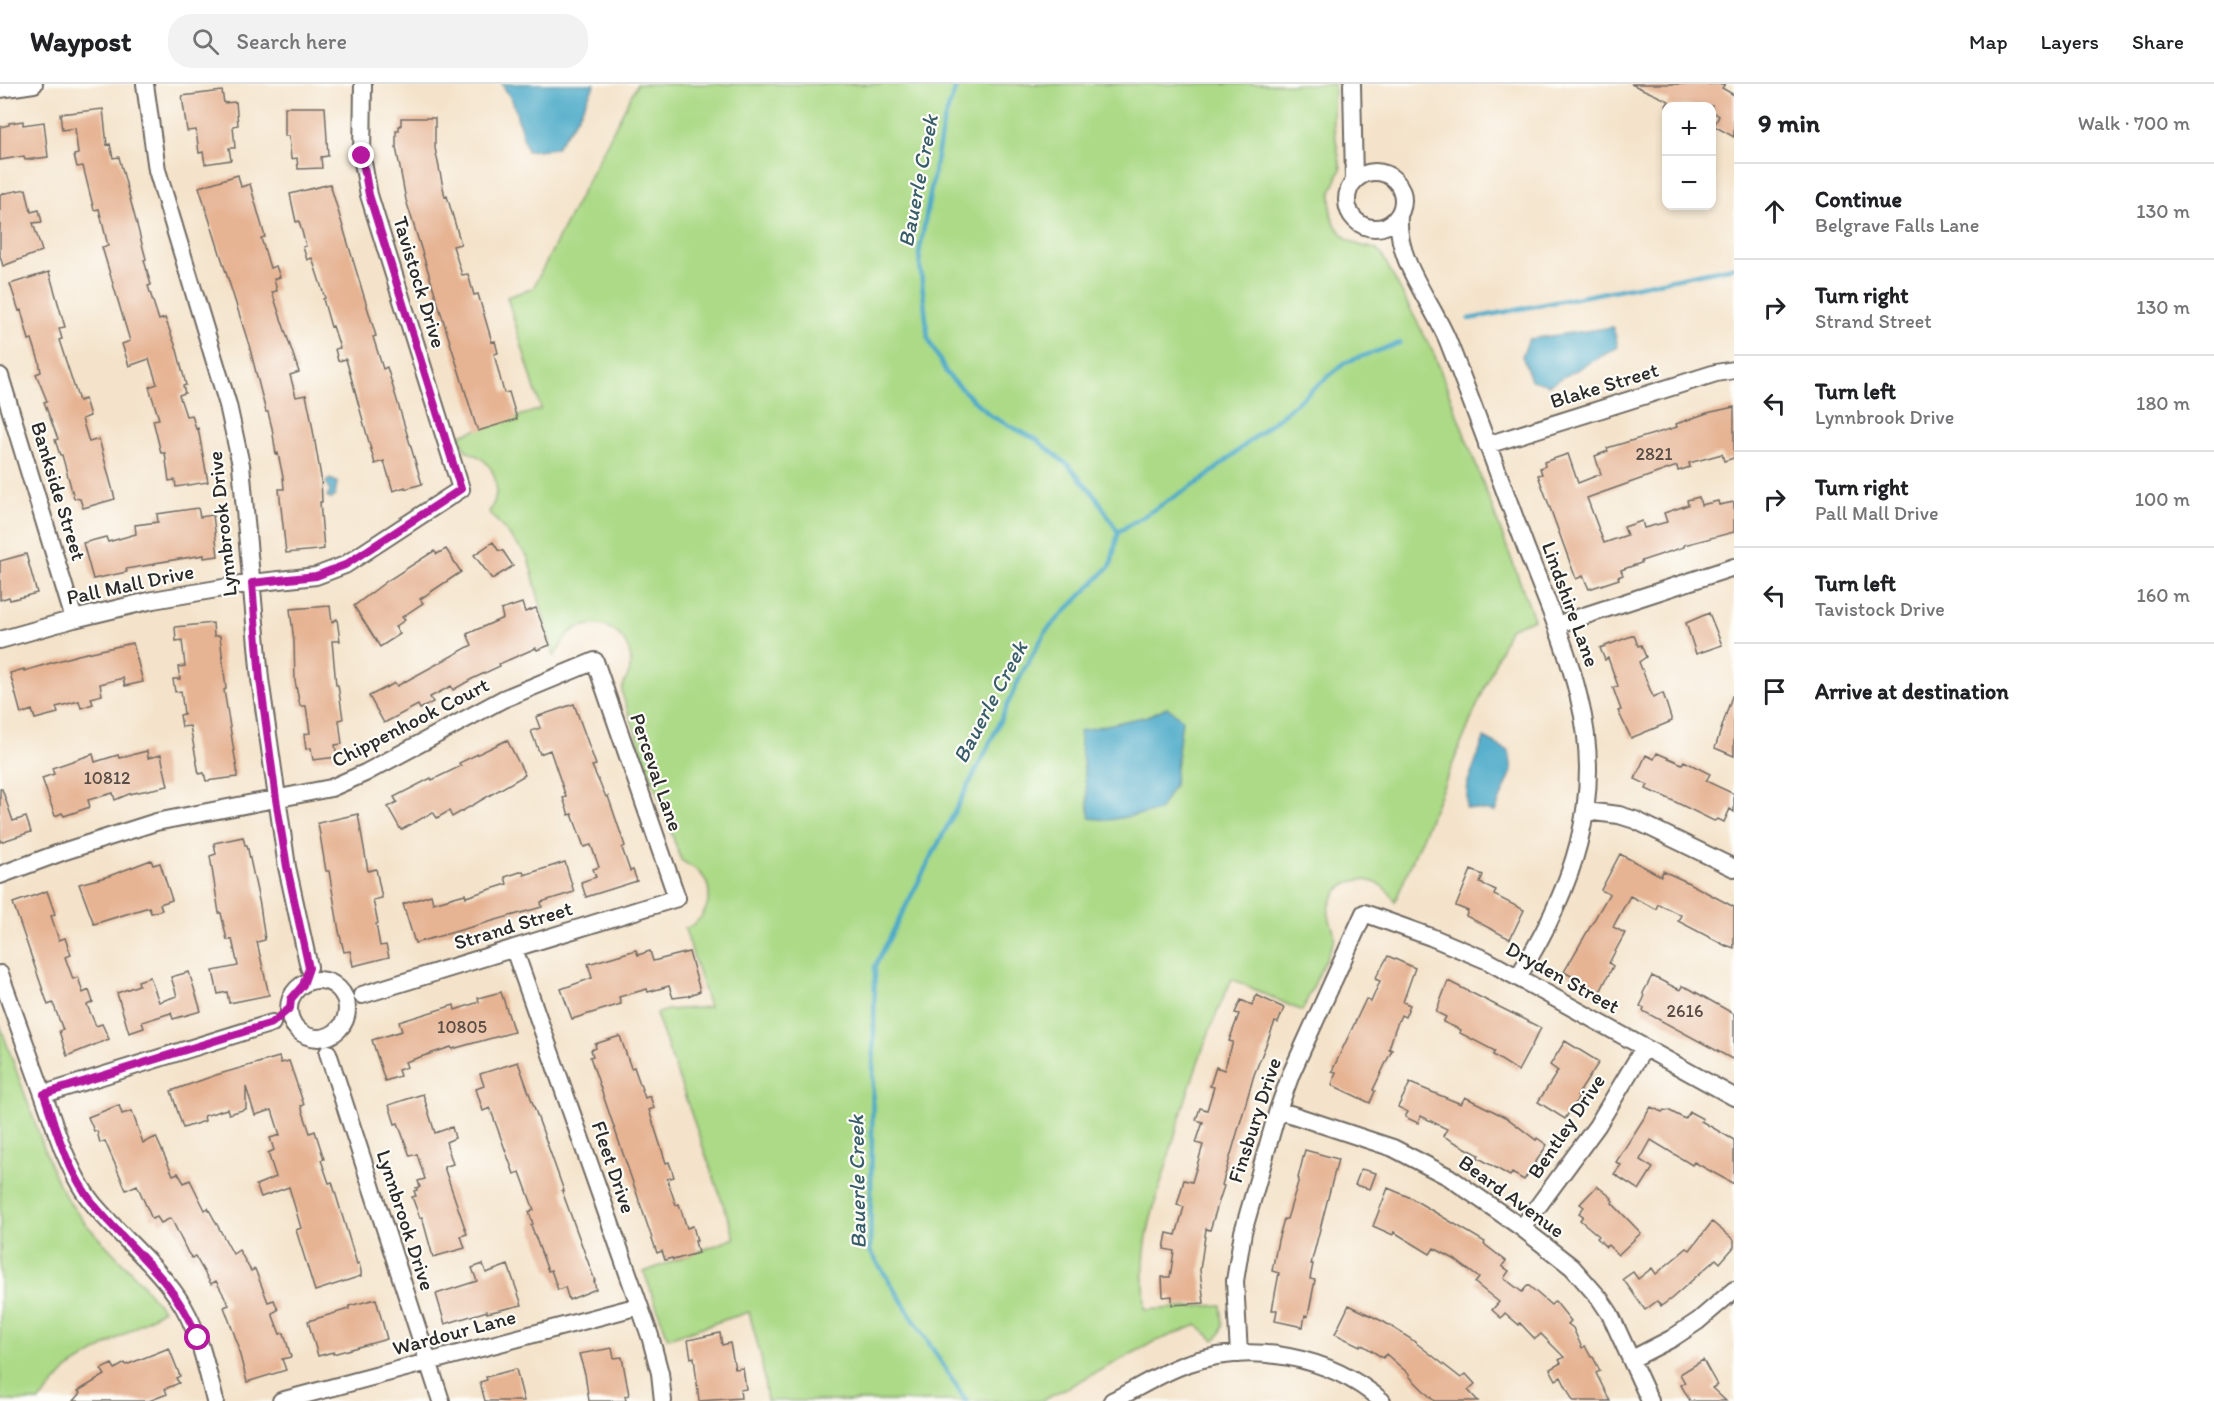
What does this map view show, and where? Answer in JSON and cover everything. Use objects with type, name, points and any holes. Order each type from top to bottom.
[{"type":"street","points":[[0,89],[34,84]]},
{"type":"street","name":"Lynnbrook Drive","points":[[145,84],[157,170],[235,435],[241,465],[260,679],[276,799],[287,867],[309,968],[320,981]]},
{"type":"street","name":"Tavistock Drive","points":[[363,84],[362,156],[369,195],[461,489]]},
{"type":"street","name":"Lindshire Lane","points":[[1352,84],[1354,180],[1346,197],[1347,207],[1357,222],[1375,229],[1405,256]]},
{"type":"street","name":"Lindshire Lane","points":[[1353,137],[1370,165],[1396,181],[1401,189],[1400,239],[1405,256],[1447,338],[1556,625],[1574,676],[1584,719],[1587,764],[1585,811],[1576,857],[1550,923],[1518,977]]},
{"type":"street","points":[[1354,180],[1362,174],[1380,172]]},
{"type":"street","points":[[1375,229],[1392,223],[1399,216]]},
{"type":"street","name":"Blake Street","points":[[1487,445],[1716,373],[1734,370]]},
{"type":"street","name":"Bankside Street","points":[[0,376],[74,618]]},
{"type":"street","name":"Pall Mall Drive","points":[[0,640],[74,618],[153,600],[252,583],[316,576],[345,565],[461,489]]},
{"type":"street","points":[[1556,625],[1734,567]]},
{"type":"street","name":"Chippenhook Court","points":[[0,876],[62,852],[147,825],[331,788],[348,782],[502,699],[595,661]]},
{"type":"street","name":"Perceval Lane","points":[[595,661],[677,898]]},
{"type":"street","points":[[1585,811],[1619,815],[1635,820],[1734,868]]},
{"type":"street","name":"Strand Street","points":[[342,993],[362,995],[677,898]]},
{"type":"street","name":"Dryden Street","points":[[1364,913],[1457,947],[1518,977],[1734,1097]]},
{"type":"street","name":"Finsbury Drive","points":[[1239,1354],[1235,1281],[1243,1232],[1278,1110],[1299,1054],[1364,913]]},
{"type":"street","name":"Fleet Drive","points":[[514,949],[656,1356],[663,1401]]},
{"type":"street","points":[[294,1026],[290,1008],[291,999],[303,985],[309,968]]},
{"type":"street","points":[[0,974],[73,1173],[94,1205],[168,1284],[190,1318],[198,1338],[215,1401]]},
{"type":"street","points":[[303,985],[320,981],[329,982],[342,993],[347,1010],[346,1019],[334,1034],[328,1053]]},
{"type":"street","name":"Strand Street","points":[[347,1010],[362,995]]},
{"type":"street","points":[[44,1094],[272,1023],[290,1008]]},
{"type":"street","points":[[272,1023],[294,1026],[313,1037],[326,1037],[334,1034]]},
{"type":"street","name":"Lynnbrook Drive","points":[[313,1037],[328,1053],[441,1401]]},
{"type":"street","name":"Bentley Drive","points":[[1522,1228],[1597,1126],[1644,1048]]},
{"type":"street","name":"Beard Avenue","points":[[1278,1110],[1393,1148],[1449,1177],[1522,1228],[1588,1283],[1610,1314],[1650,1401]]},
{"type":"street","points":[[1632,1359],[1671,1339],[1698,1321],[1734,1290]]},
{"type":"street","name":"Wardour Lane","points":[[281,1401],[639,1306]]},
{"type":"street","points":[[1112,1401],[1188,1363],[1239,1354],[1294,1357],[1333,1370],[1361,1385],[1382,1401]]},
{"type":"green space","points":[[637,84],[1334,84],[1333,122],[1341,169],[1331,192],[1331,214],[1336,226],[1347,239],[1376,249],[1382,255],[1435,356],[1534,619],[1509,629],[1395,902],[1383,887],[1366,880],[1357,880],[1340,888],[1330,903],[1329,910],[1334,941],[1302,1011],[1232,979],[1194,1073],[1179,1121],[1146,1240],[1144,1270],[1145,1310],[1221,1305],[1222,1329],[1214,1340],[1197,1325],[1154,1342],[1042,1401],[767,1401],[761,1357],[749,1312],[668,1338],[644,1272],[735,1238],[656,1014],[667,1010],[709,1007],[685,929],[693,925],[704,912],[709,897],[708,889],[701,874],[681,860],[624,699],[622,690],[631,661],[626,645],[617,633],[610,629],[594,625],[586,626],[568,635],[554,657],[528,557],[489,512],[495,498],[495,477],[488,464],[465,450],[460,435],[541,409],[507,297],[533,288]]},
{"type":"green space","points":[[0,1025],[53,1173],[67,1199],[83,1221],[137,1278],[163,1310],[68,1369],[39,1401],[0,1401]]},
{"type":"water","points":[[502,84],[595,84],[577,118],[556,148],[527,151],[513,102]]},
{"type":"water","points":[[1613,327],[1618,347],[1549,385],[1531,380],[1522,356],[1529,339]]},
{"type":"water","points":[[330,479],[337,482],[335,496],[331,499],[327,496],[330,491],[326,482]]},
{"type":"water","points":[[1167,707],[1182,719],[1174,785],[1159,811],[1109,820],[1090,818],[1079,731],[1148,716]]},
{"type":"water","points":[[1484,738],[1509,751],[1512,771],[1495,812],[1466,808],[1468,782]]},
{"type":"building","points":[[1631,84],[1725,84],[1722,88],[1734,95],[1734,137],[1716,127],[1719,116],[1716,114],[1716,102],[1669,101]]},
{"type":"building","points":[[222,91],[224,103],[236,102],[238,125],[233,126],[235,148],[229,148],[231,160],[205,164],[203,152],[199,153],[196,130],[187,131],[182,96]]},
{"type":"building","points":[[285,107],[325,107],[328,156],[321,157],[322,168],[298,169],[297,158],[291,159],[289,136],[285,136]]},
{"type":"building","points":[[103,109],[107,145],[110,144],[113,158],[119,157],[146,259],[144,260],[151,285],[148,286],[159,320],[165,318],[177,350],[186,385],[183,386],[185,393],[179,395],[186,416],[192,415],[196,429],[198,428],[208,482],[176,487],[175,480],[169,481],[165,453],[161,453],[153,420],[159,419],[149,387],[157,384],[149,359],[129,366],[122,344],[130,341],[102,247],[108,246],[99,209],[94,210],[83,166],[77,167],[74,155],[78,154],[75,128],[62,130],[60,114]]},
{"type":"building","points":[[401,118],[435,118],[435,148],[445,197],[447,196],[461,244],[453,246],[462,275],[468,274],[474,295],[478,294],[492,342],[495,341],[498,353],[494,354],[504,393],[509,392],[517,419],[478,431],[406,200],[396,147],[396,131],[399,131],[399,126],[401,126]]},
{"type":"building","points":[[23,121],[23,125],[44,122],[48,157],[25,160],[24,156],[0,160],[0,127]]},
{"type":"building","points":[[238,175],[241,187],[250,184],[265,237],[261,238],[270,268],[276,266],[280,277],[274,279],[277,291],[272,292],[299,372],[290,375],[296,397],[306,395],[310,413],[321,477],[322,502],[320,502],[324,549],[286,553],[279,489],[284,489],[278,453],[276,454],[272,428],[249,345],[199,187]]},
{"type":"building","points":[[330,184],[376,336],[373,337],[383,369],[387,367],[422,484],[405,489],[405,487],[393,491],[384,461],[375,464],[346,359],[338,361],[335,349],[340,348],[333,326],[331,327],[323,299],[325,298],[312,258],[307,260],[303,247],[306,246],[299,221],[296,222],[290,194]]},
{"type":"building","points":[[26,189],[31,212],[39,210],[42,222],[33,223],[42,251],[3,266],[0,256],[0,194]]},
{"type":"building","points":[[49,272],[65,327],[59,328],[62,339],[59,340],[79,401],[85,399],[90,416],[82,419],[89,442],[99,439],[115,499],[83,508],[80,499],[74,498],[62,455],[60,455],[55,440],[58,439],[36,374],[41,372],[39,361],[32,339],[29,340],[21,310],[19,311],[10,284]]},
{"type":"building","points":[[1734,407],[1734,458],[1724,461],[1722,454],[1689,463],[1690,467],[1678,471],[1677,466],[1587,498],[1604,543],[1627,535],[1624,527],[1642,521],[1644,528],[1667,522],[1664,513],[1688,505],[1687,500],[1699,497],[1701,505],[1718,501],[1719,505],[1734,502],[1734,532],[1684,545],[1684,547],[1641,561],[1641,563],[1621,570],[1623,575],[1618,577],[1619,579],[1589,589],[1583,576],[1576,579],[1538,475],[1542,474],[1540,468],[1545,466],[1544,462],[1568,454],[1578,483],[1601,474],[1595,456],[1608,451],[1607,448],[1677,427],[1676,424],[1707,413]]},
{"type":"building","points":[[198,508],[200,517],[213,515],[218,556],[204,558],[204,555],[155,563],[93,579],[83,543],[106,537],[108,542],[136,534],[135,525],[158,522],[157,514]]},
{"type":"building","points":[[493,542],[498,550],[503,551],[513,566],[492,579],[474,555]]},
{"type":"building","points":[[446,549],[461,572],[420,599],[423,603],[402,617],[405,620],[395,627],[400,634],[380,647],[354,606],[387,581],[434,551],[437,554]]},
{"type":"building","points":[[26,554],[37,593],[10,600],[9,597],[0,600],[0,561]]},
{"type":"building","points":[[522,603],[525,612],[536,608],[550,645],[537,650],[536,648],[499,664],[500,666],[453,690],[451,686],[430,697],[433,702],[420,709],[418,705],[384,723],[369,696],[395,683],[397,686],[472,645],[467,634],[503,618],[501,610]]},
{"type":"building","points":[[330,606],[332,622],[337,619],[340,641],[332,641],[336,685],[338,685],[343,719],[339,720],[342,744],[335,745],[337,757],[313,760],[311,748],[306,749],[304,734],[310,733],[306,706],[300,706],[295,681],[290,609]]},
{"type":"building","points":[[1709,613],[1722,645],[1696,654],[1686,623]]},
{"type":"building","points":[[213,623],[214,636],[220,636],[226,689],[224,690],[237,777],[206,781],[204,773],[199,774],[190,726],[182,727],[180,715],[184,714],[181,691],[175,692],[173,679],[180,679],[178,667],[185,666],[182,640],[176,641],[175,627]]},
{"type":"building","points":[[1634,635],[1646,657],[1639,662],[1653,697],[1663,693],[1672,721],[1631,738],[1618,711],[1621,710],[1613,688],[1618,686],[1608,658],[1605,660],[1600,648]]},
{"type":"building","points":[[133,643],[143,682],[125,686],[123,678],[100,684],[102,695],[91,698],[93,704],[81,708],[79,701],[56,707],[58,713],[35,719],[32,710],[21,714],[10,673]]},
{"type":"building","points":[[1732,696],[1734,697],[1734,756],[1715,748]]},
{"type":"building","points":[[574,704],[596,765],[592,766],[606,797],[608,796],[625,846],[622,848],[630,871],[633,870],[637,881],[586,897],[581,882],[596,877],[593,869],[599,867],[591,845],[584,847],[572,814],[569,815],[563,798],[566,797],[550,750],[540,754],[531,731],[540,728],[536,717]]},
{"type":"building","points":[[507,740],[525,775],[452,817],[449,811],[437,818],[433,812],[401,830],[388,807],[397,802],[394,797],[461,766],[459,763]]},
{"type":"building","points":[[147,751],[148,758],[161,755],[168,786],[129,794],[115,800],[113,793],[88,800],[90,807],[64,816],[62,813],[55,816],[42,778],[54,774],[52,768],[93,754],[95,762],[118,755],[119,758]]},
{"type":"building","points":[[1657,753],[1682,764],[1684,761],[1710,774],[1706,781],[1734,794],[1734,812],[1730,809],[1724,822],[1718,819],[1714,821],[1646,789],[1648,785],[1635,779],[1646,755],[1654,759]]},
{"type":"building","points":[[0,789],[2,789],[13,821],[26,817],[31,832],[0,842]]},
{"type":"building","points":[[358,814],[368,871],[376,869],[382,898],[373,900],[380,946],[386,945],[389,957],[353,966],[350,951],[344,952],[318,823]]},
{"type":"building","points":[[243,837],[247,845],[260,905],[265,940],[257,942],[269,995],[229,1003],[227,992],[218,994],[213,971],[238,966],[232,939],[227,940],[221,913],[219,913],[210,856],[216,854],[214,843]]},
{"type":"building","points":[[1620,854],[1661,876],[1663,871],[1685,881],[1734,907],[1734,948],[1678,921],[1681,915],[1658,904],[1656,909],[1630,896],[1613,927],[1625,933],[1609,963],[1613,966],[1600,992],[1564,972],[1609,894],[1601,890]]},
{"type":"building","points":[[151,860],[153,865],[160,863],[172,900],[160,904],[162,910],[151,913],[149,907],[94,924],[79,884],[109,876]]},
{"type":"building","points":[[565,862],[574,892],[541,902],[542,907],[415,943],[403,904],[431,895],[433,903],[465,894],[466,897],[507,884],[505,877],[523,871],[524,875]]},
{"type":"building","points":[[1471,870],[1483,875],[1480,883],[1496,890],[1494,895],[1524,910],[1510,939],[1466,916],[1468,911],[1456,906]]},
{"type":"building","points":[[47,891],[55,914],[51,916],[59,940],[65,938],[71,955],[65,957],[73,979],[78,977],[83,993],[89,990],[93,1002],[87,1005],[96,1026],[102,1024],[109,1039],[67,1056],[59,1031],[63,1030],[53,1003],[48,1005],[13,903]]},
{"type":"building","points":[[636,950],[638,955],[650,951],[653,961],[689,952],[700,991],[688,996],[673,998],[669,986],[648,992],[647,989],[619,997],[621,1004],[572,1019],[561,989],[592,978],[588,964]]},
{"type":"building","points":[[1388,956],[1415,968],[1403,1002],[1410,1005],[1405,1017],[1401,1015],[1395,1029],[1389,1049],[1392,1050],[1373,1090],[1375,1091],[1370,1103],[1332,1085],[1336,1072],[1332,1071],[1366,999],[1371,1002],[1380,981],[1375,979]]},
{"type":"building","points":[[189,972],[201,1011],[173,1019],[171,1013],[142,1022],[144,1028],[129,1033],[117,993],[139,985],[138,981],[150,977],[159,1002],[177,996],[171,977]]},
{"type":"building","points":[[1652,976],[1680,990],[1682,986],[1690,989],[1734,1014],[1734,1060],[1643,1011],[1644,1008],[1640,1006],[1644,998],[1643,993]]},
{"type":"building","points":[[1448,981],[1541,1028],[1518,1071],[1493,1055],[1495,1051],[1443,1022],[1446,1017],[1436,1012]]},
{"type":"building","points":[[501,992],[514,1032],[452,1049],[451,1047],[405,1062],[407,1067],[398,1070],[400,1076],[385,1081],[372,1040],[402,1031],[399,1022],[454,1005],[455,1010],[479,1002],[478,998]]},
{"type":"building","points":[[1256,995],[1284,1008],[1278,1023],[1275,1022],[1254,1075],[1222,1185],[1224,1186],[1210,1230],[1206,1229],[1200,1270],[1204,1303],[1172,1305],[1172,1296],[1163,1297],[1162,1277],[1170,1277],[1174,1251],[1164,1249],[1167,1233],[1176,1235],[1184,1207],[1177,1205],[1184,1180],[1192,1182],[1203,1145],[1196,1143],[1203,1122],[1196,1120],[1200,1108],[1207,1110],[1214,1087],[1210,1086],[1216,1067],[1224,1070],[1233,1042],[1229,1041],[1239,1014],[1235,1013],[1241,1000],[1252,1005]]},
{"type":"building","points":[[620,1036],[645,1098],[650,1096],[654,1108],[649,1110],[666,1163],[669,1162],[674,1177],[667,1179],[687,1228],[693,1226],[698,1253],[665,1260],[662,1251],[657,1253],[590,1057],[593,1056],[591,1050],[596,1048],[595,1044]]},
{"type":"building","points":[[1565,1041],[1599,1062],[1565,1119],[1538,1102],[1558,1071],[1550,1065]]},
{"type":"building","points":[[279,1057],[281,1063],[289,1061],[304,1105],[301,1106],[310,1133],[315,1131],[324,1159],[321,1160],[329,1183],[332,1182],[361,1271],[361,1276],[315,1291],[296,1230],[301,1228],[289,1187],[261,1197],[256,1185],[276,1177],[268,1153],[274,1150],[270,1138],[280,1135],[272,1110],[255,1115],[246,1087],[246,1109],[229,1114],[227,1109],[204,1116],[205,1121],[183,1128],[171,1091]]},
{"type":"building","points":[[518,1062],[595,1281],[596,1289],[569,1300],[565,1287],[558,1290],[551,1270],[548,1271],[531,1225],[533,1224],[529,1212],[534,1210],[520,1172],[514,1174],[490,1108],[483,1111],[476,1089],[484,1086],[480,1074]]},
{"type":"building","points":[[1410,1083],[1461,1104],[1465,1097],[1507,1118],[1536,1140],[1537,1138],[1547,1145],[1524,1180],[1512,1173],[1510,1176],[1477,1157],[1479,1155],[1443,1136],[1447,1129],[1421,1116],[1418,1123],[1405,1117],[1408,1112],[1398,1107]]},
{"type":"building","points":[[423,1094],[435,1133],[452,1127],[455,1138],[446,1142],[453,1164],[444,1167],[467,1234],[461,1236],[465,1248],[433,1257],[422,1217],[420,1218],[412,1197],[416,1196],[414,1191],[417,1190],[416,1188],[420,1187],[418,1181],[425,1179],[417,1154],[410,1156],[389,1105]]},
{"type":"building","points":[[119,1105],[122,1114],[132,1111],[143,1143],[156,1137],[173,1175],[178,1173],[184,1183],[190,1180],[205,1210],[208,1208],[233,1254],[239,1250],[251,1271],[255,1269],[268,1302],[274,1300],[278,1310],[272,1313],[280,1334],[284,1333],[291,1357],[282,1359],[286,1370],[247,1382],[239,1347],[224,1307],[229,1305],[216,1281],[211,1284],[195,1256],[192,1258],[188,1253],[171,1218],[161,1223],[157,1217],[152,1219],[137,1185],[126,1190],[105,1141],[100,1143],[97,1131],[94,1131],[88,1117]]},
{"type":"building","points":[[1651,1107],[1662,1112],[1668,1110],[1685,1119],[1690,1112],[1734,1140],[1734,1184],[1694,1162],[1692,1165],[1651,1140],[1640,1160],[1653,1168],[1639,1190],[1614,1174],[1621,1165],[1616,1162]]},
{"type":"building","points":[[1305,1150],[1338,1159],[1311,1264],[1313,1264],[1310,1279],[1315,1280],[1308,1316],[1305,1315],[1303,1327],[1275,1321],[1277,1310],[1272,1310],[1279,1273],[1272,1271],[1278,1240],[1299,1179]]},
{"type":"building","points":[[1361,1169],[1376,1173],[1370,1189],[1355,1185]]},
{"type":"building","points":[[1597,1186],[1612,1198],[1612,1203],[1641,1233],[1618,1255],[1608,1245],[1606,1247],[1597,1238],[1599,1236],[1580,1220],[1583,1216],[1579,1213],[1584,1207],[1580,1204]]},
{"type":"building","points":[[1388,1188],[1411,1198],[1485,1242],[1484,1244],[1506,1261],[1502,1266],[1509,1271],[1504,1278],[1522,1292],[1528,1285],[1551,1305],[1555,1301],[1571,1321],[1568,1324],[1573,1328],[1582,1348],[1585,1346],[1593,1357],[1600,1371],[1596,1373],[1610,1401],[1573,1401],[1561,1377],[1556,1380],[1550,1369],[1561,1363],[1559,1360],[1564,1357],[1541,1334],[1535,1339],[1520,1323],[1519,1325],[1505,1313],[1501,1318],[1492,1310],[1499,1302],[1475,1283],[1479,1278],[1454,1259],[1434,1248],[1430,1254],[1394,1232],[1393,1235],[1373,1226]]},
{"type":"building","points":[[1712,1222],[1734,1240],[1734,1247],[1720,1263],[1716,1259],[1671,1299],[1661,1306],[1657,1301],[1645,1310],[1623,1279],[1633,1272],[1638,1279],[1652,1268],[1656,1274],[1687,1248],[1690,1250]]},
{"type":"building","points":[[483,1264],[486,1273],[508,1265],[522,1305],[487,1313],[487,1311],[445,1324],[436,1294],[477,1281],[472,1268]]},
{"type":"building","points":[[376,1299],[387,1339],[318,1356],[308,1321]]},
{"type":"building","points":[[1349,1305],[1384,1322],[1411,1339],[1461,1378],[1466,1374],[1475,1384],[1468,1390],[1478,1401],[1434,1401],[1386,1354],[1383,1358],[1361,1344],[1360,1346],[1335,1334]]},
{"type":"building","points":[[720,1333],[722,1345],[730,1343],[735,1369],[743,1368],[746,1389],[740,1390],[741,1398],[699,1401],[694,1357],[691,1358],[688,1340]]},
{"type":"building","points":[[169,1348],[180,1376],[176,1378],[179,1383],[165,1389],[167,1394],[149,1401],[73,1401],[80,1393],[78,1391],[105,1375],[101,1369],[112,1364],[115,1369],[125,1363],[126,1365]]},
{"type":"building","points":[[612,1348],[614,1358],[622,1357],[629,1395],[625,1396],[626,1401],[589,1401],[579,1354]]},
{"type":"building","points":[[1703,1360],[1717,1385],[1712,1388],[1726,1401],[1690,1401],[1681,1385],[1685,1383],[1680,1374]]},
{"type":"building","points":[[516,1369],[524,1401],[485,1401],[480,1382],[487,1380],[486,1377]]},
{"type":"waterway","name":"Bauerle Creek","points":[[957,84],[943,124],[919,254],[928,338],[947,374],[991,416],[1037,440],[1069,466],[1097,498],[1118,532],[1111,565],[1046,631],[1022,673],[986,751],[875,966],[870,1251],[966,1401]]},
{"type":"waterway","points":[[1469,319],[1734,267]]},
{"type":"waterway","points":[[1118,532],[1205,478],[1346,362],[1400,343]]},
{"type":"route","points":[[198,1338],[190,1318],[168,1284],[94,1205],[83,1190],[62,1147],[44,1094],[272,1023],[290,1008],[291,999],[303,985],[309,968],[287,867],[276,799],[255,635],[252,583],[295,580],[332,571],[345,565],[461,489],[369,195],[362,156]]}]
